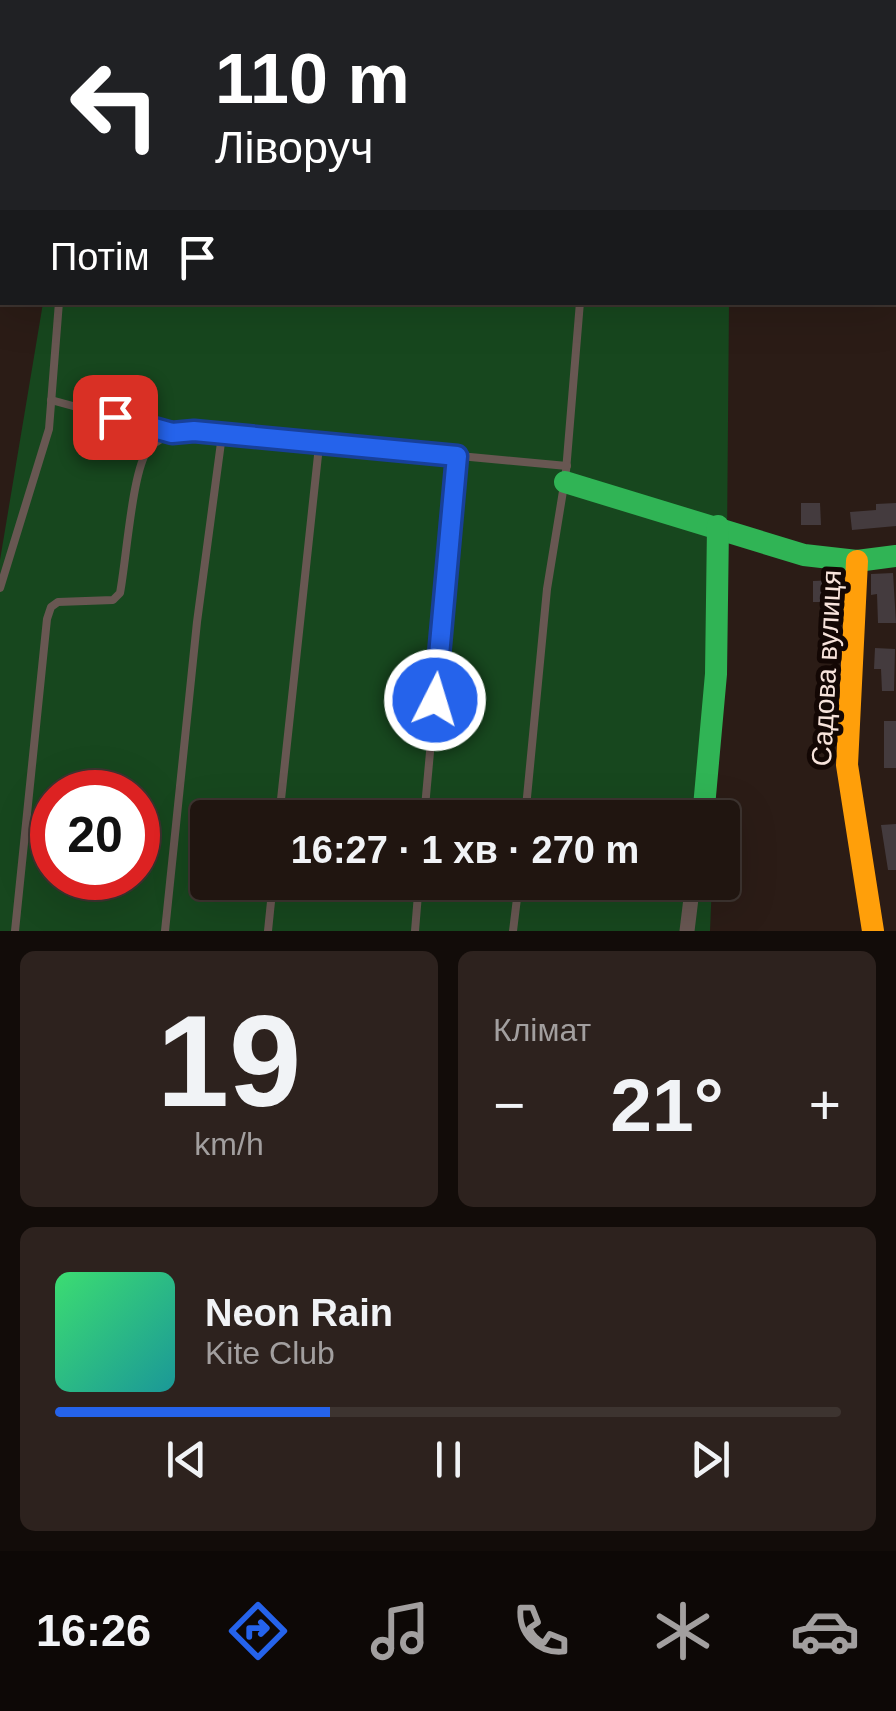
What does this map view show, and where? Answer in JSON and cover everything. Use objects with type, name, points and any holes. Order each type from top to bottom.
[{"type":"street","points":[[566,474],[804,554],[857,560]]},
{"type":"street","points":[[705,800],[716,674],[718,526]]},
{"type":"street","name":"Садова вулиця","points":[[873,931],[848,765],[857,560],[896,556]]},
{"type":"street","points":[[687,931],[691,900]]},
{"type":"lane","points":[[0,588],[49,429],[59,305]]},
{"type":"lane","points":[[527,800],[547,589],[566,474],[580,305]]},
{"type":"lane","points":[[52,400],[172,433],[194,431],[319,446],[457,456],[566,474]]},
{"type":"lane","points":[[15,931],[51,607],[58,602],[112,600],[120,593],[145,454],[172,433]]},
{"type":"lane","points":[[165,931],[195,641],[222,434]]},
{"type":"lane","points":[[281,800],[319,446]]},
{"type":"lane","points":[[426,800],[457,456]]},
{"type":"lane","points":[[268,931],[271,900]]},
{"type":"lane","points":[[415,931],[418,900]]},
{"type":"lane","points":[[514,931],[517,900]]},
{"type":"green space","points":[[43,305],[729,305],[727,541],[716,800],[190,800],[190,900],[711,900],[710,931],[0,931],[0,560]]},
{"type":"building","points":[[801,503],[820,503],[821,525],[801,525]]},
{"type":"building","points":[[896,503],[896,526],[852,530],[850,512],[876,510],[876,504]]},
{"type":"building","points":[[893,573],[896,623],[878,623],[877,594],[871,595],[871,574]]},
{"type":"building","points":[[837,580],[838,602],[813,602],[813,581]]},
{"type":"building","points":[[875,648],[895,649],[894,691],[882,691],[881,669],[874,669]]},
{"type":"building","points":[[884,721],[896,721],[896,768],[884,768]]},
{"type":"building","points":[[896,824],[896,870],[888,870],[881,825]]},
{"type":"traffic: fast","points":[[565,482],[804,555],[857,561],[896,556]]},
{"type":"traffic: fast","points":[[705,800],[716,674],[718,526]]},
{"type":"traffic: slow","points":[[857,561],[847,765],[873,931]]},
{"type":"route","points":[[115,417],[172,433],[194,431],[319,446],[457,456],[435,700]]}]
